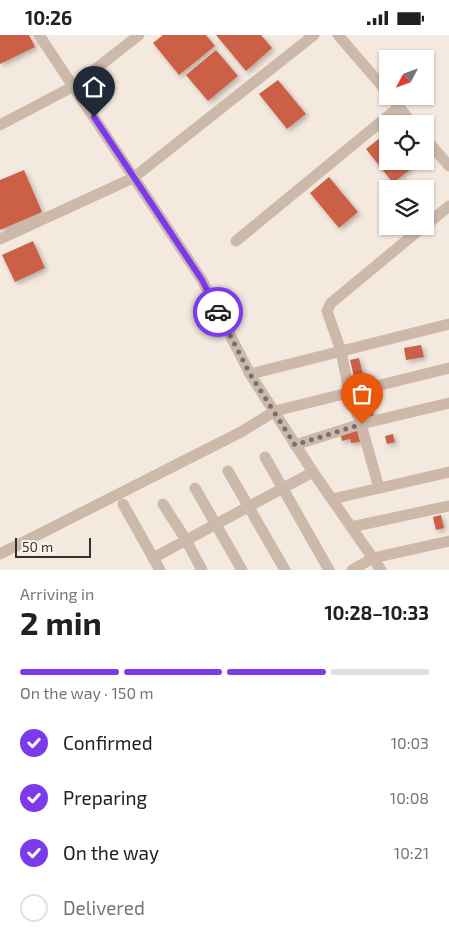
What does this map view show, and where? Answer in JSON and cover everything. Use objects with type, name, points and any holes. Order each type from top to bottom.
[{"type":"street","points":[[39,35],[202,280],[250,374],[313,472],[381,570]]},
{"type":"street","points":[[0,125],[74,86],[138,35]]},
{"type":"street","points":[[0,239],[133,177],[314,35]]},
{"type":"street","points":[[338,35],[379,83]]},
{"type":"street","points":[[236,241],[399,107],[406,115]]},
{"type":"street","points":[[434,148],[449,166]]},
{"type":"street","points":[[434,218],[449,206]]},
{"type":"street","points":[[379,488],[362,424],[350,393],[341,351],[327,311],[331,303],[414,235]]},
{"type":"street","points":[[250,374],[449,324]]},
{"type":"street","points":[[0,554],[241,432],[275,411],[449,368]]},
{"type":"street","points":[[295,445],[362,424],[449,403]]},
{"type":"street","points":[[265,457],[329,570]]},
{"type":"street","points":[[228,471],[285,570]]},
{"type":"street","points":[[153,558],[313,472]]},
{"type":"street","points":[[332,499],[449,472]]},
{"type":"street","points":[[195,488],[242,570]]},
{"type":"street","points":[[123,505],[160,570]]},
{"type":"street","points":[[163,505],[186,540],[202,570]]},
{"type":"street","points":[[351,527],[449,506]]},
{"type":"street","points":[[352,570],[372,558],[449,541]]},
{"type":"building","points":[[0,35],[29,35],[35,47],[0,64]]},
{"type":"building","points":[[163,35],[206,35],[215,46],[179,75],[153,43]]},
{"type":"building","points":[[216,35],[261,35],[272,48],[246,71]]},
{"type":"building","points":[[216,50],[238,76],[208,101],[186,75]]},
{"type":"building","points":[[278,80],[306,114],[287,129],[259,94]]},
{"type":"building","points":[[379,139],[379,165],[366,149]]},
{"type":"building","points":[[24,170],[42,212],[0,230],[0,180]]},
{"type":"building","points":[[383,170],[410,170],[397,180],[391,180]]},
{"type":"building","points":[[329,177],[358,212],[339,228],[310,193]]},
{"type":"building","points":[[33,241],[45,268],[15,282],[2,255]]},
{"type":"building","points":[[421,345],[424,357],[406,360],[404,348]]},
{"type":"building","points":[[359,358],[365,383],[356,385],[350,360]]},
{"type":"building","points":[[371,404],[374,417],[364,419],[361,406]]},
{"type":"building","points":[[357,429],[360,442],[351,443],[350,439],[342,441],[340,432]]},
{"type":"building","points":[[393,434],[395,442],[387,444],[385,436]]},
{"type":"building","points":[[441,515],[444,528],[436,530],[433,517]]},
{"type":"way so far","points":[[218,312],[250,374],[295,445],[362,424]]},
{"type":"route","points":[[94,117],[202,280],[218,312]]}]
